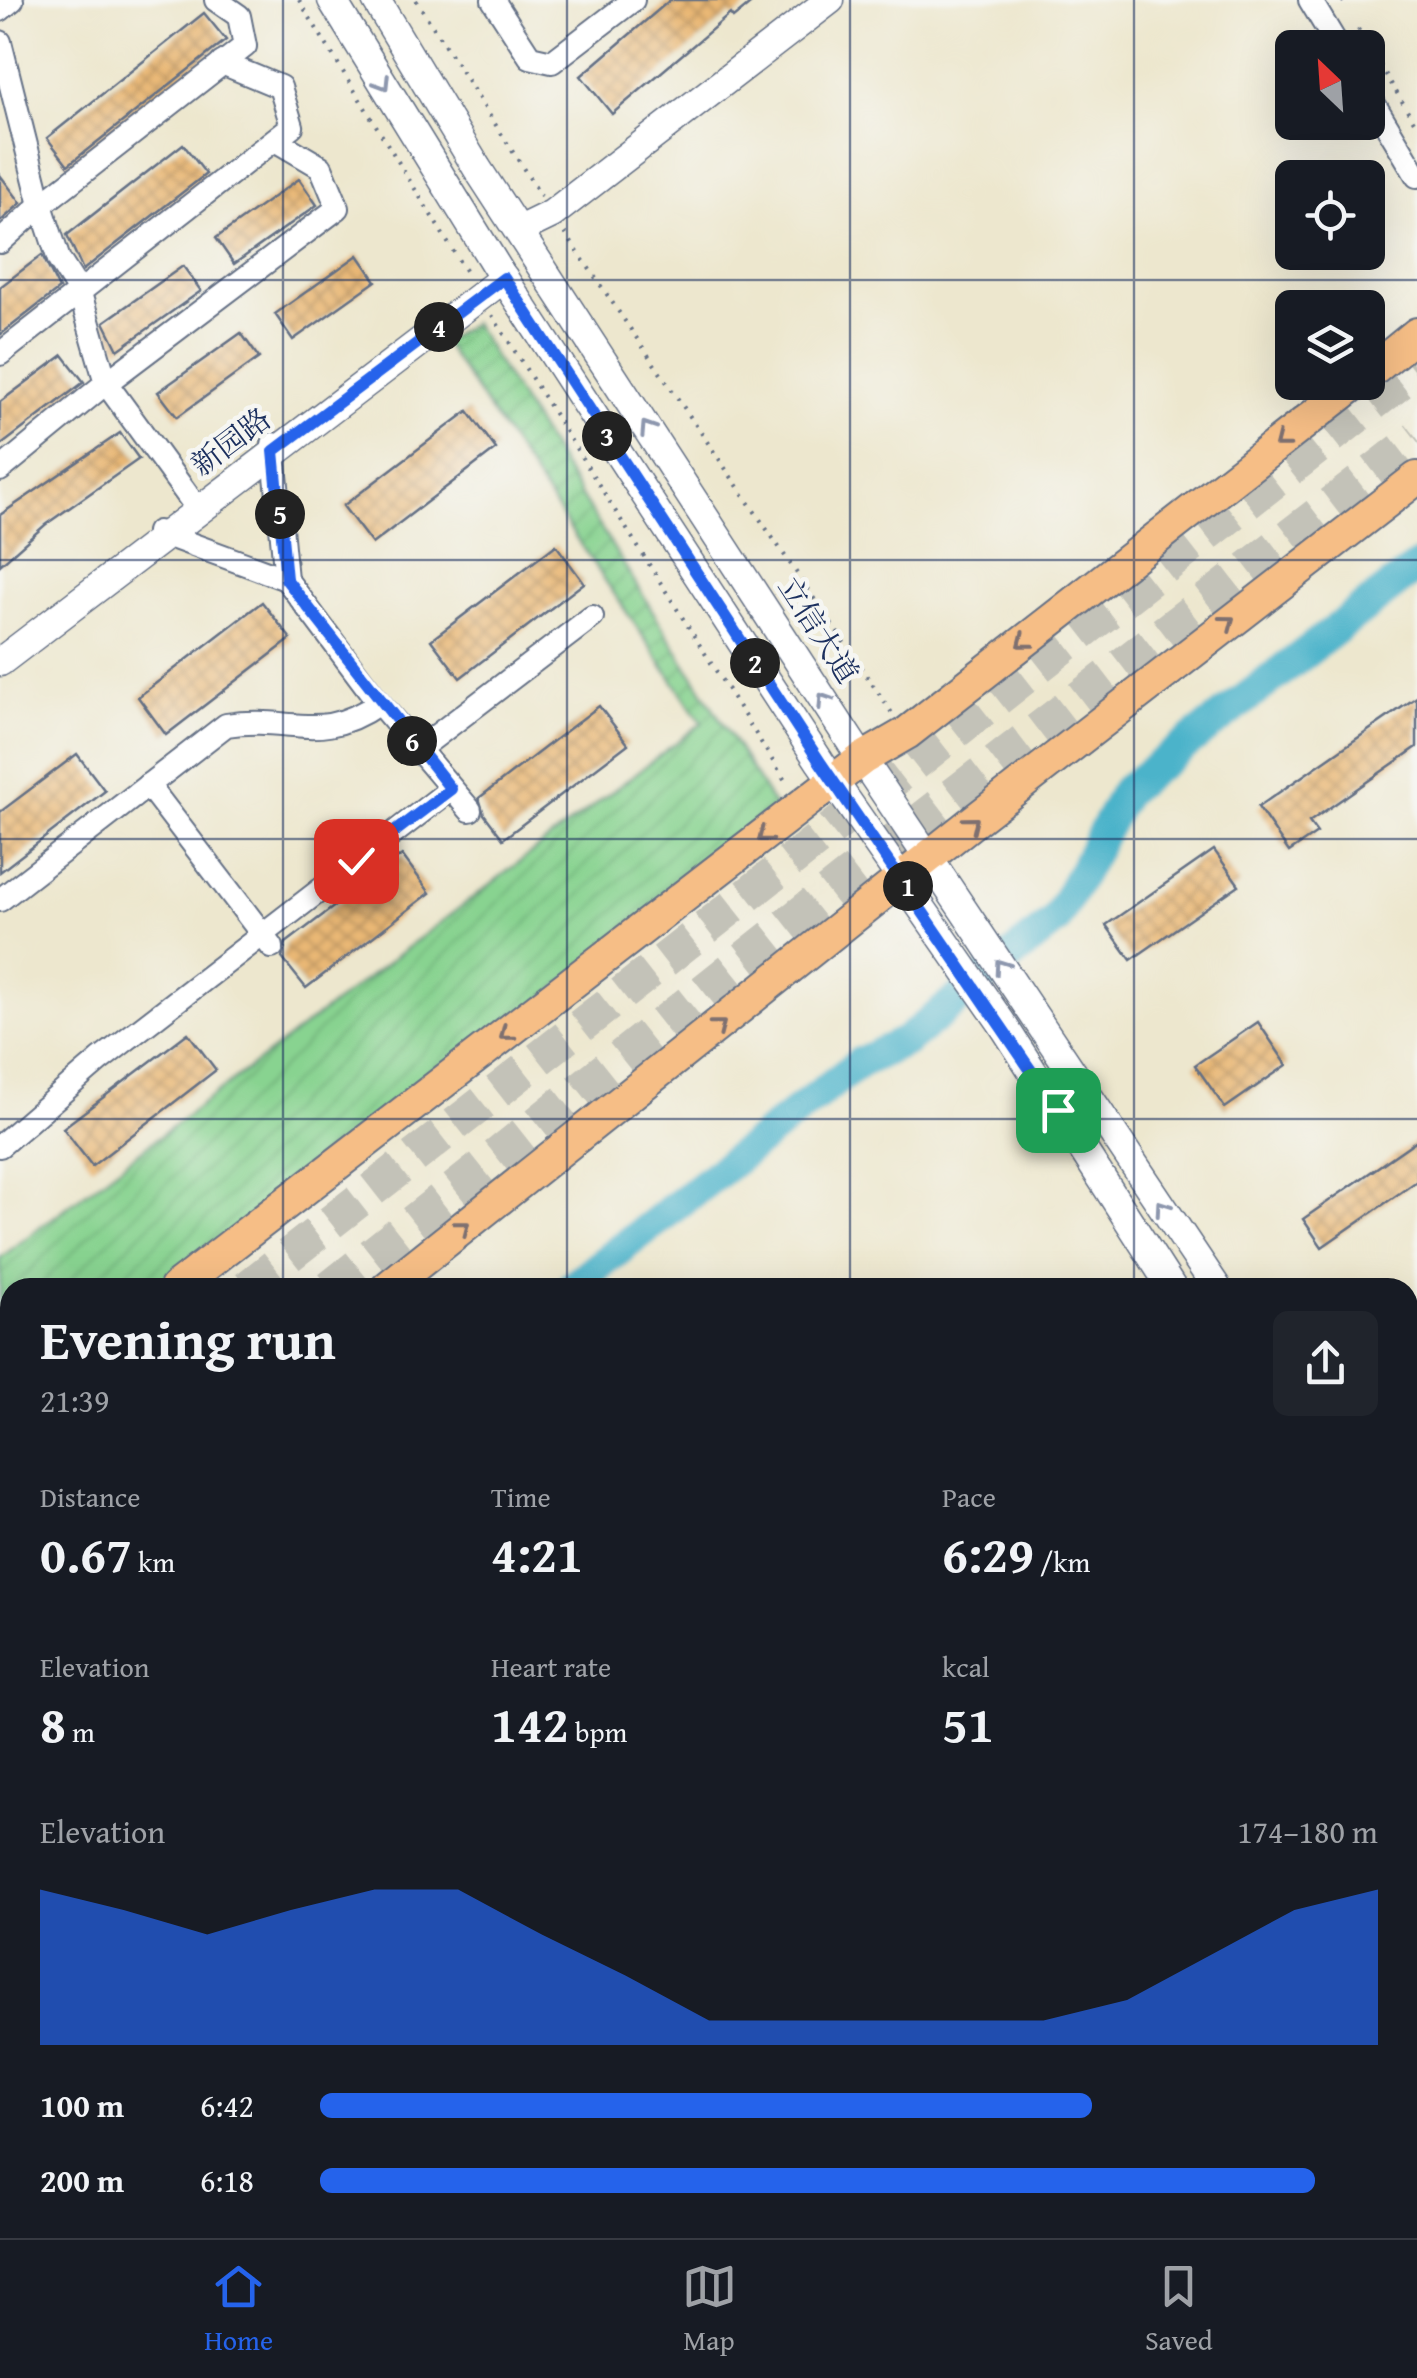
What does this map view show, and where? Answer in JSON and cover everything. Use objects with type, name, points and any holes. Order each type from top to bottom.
[{"type":"main road","points":[[1385,360],[1417,334]]},
{"type":"main road","points":[[189,1278],[862,759],[907,734],[1335,400]]},
{"type":"main road","points":[[400,1278],[1417,478]]},
{"type":"street","points":[[0,10],[12,0]]},
{"type":"street","points":[[0,242],[41,205],[244,46],[240,16],[216,0]]},
{"type":"street","name":"立信大道","points":[[332,0],[502,276],[834,782],[974,928],[1211,1278]]},
{"type":"street","name":"立信大道","points":[[376,0],[516,227],[862,759],[950,948],[1166,1278]]},
{"type":"street","points":[[494,0],[530,58],[552,62],[633,0]]},
{"type":"street","points":[[550,211],[818,0]]},
{"type":"street","points":[[516,227],[550,211],[830,0]]},
{"type":"street","points":[[1310,0],[1328,30]]},
{"type":"street","points":[[0,42],[41,205],[59,260],[80,292],[106,383],[194,504]]},
{"type":"street","points":[[0,354],[292,126],[280,87],[222,63]]},
{"type":"street","points":[[1385,122],[1417,176]]},
{"type":"street","points":[[0,470],[106,383],[338,208],[321,167],[274,140]]},
{"type":"street","name":"新园路","points":[[0,652],[502,276]]},
{"type":"street","points":[[274,447],[286,579],[379,703],[470,810]]},
{"type":"street","name":"新园路","points":[[0,662],[194,504],[274,447]]},
{"type":"street","points":[[161,533],[286,579]]},
{"type":"street","points":[[418,749],[592,616]]},
{"type":"street","points":[[0,900],[226,725],[256,720],[333,728],[379,703]]},
{"type":"street","points":[[148,785],[267,940]]},
{"type":"street","points":[[0,1146],[100,1060],[267,940],[451,789]]},
{"type":"path","points":[[300,0],[479,294],[786,782]]},
{"type":"path","name":"立信大道","points":[[416,0],[550,211],[898,721]]},
{"type":"path","points":[[1358,29],[1417,126]]},
{"type":"green space","points":[[473,323],[780,815],[181,1278],[0,1278],[0,1258],[702,723],[443,342]]},
{"type":"building","points":[[670,0],[755,0],[733,18],[730,14],[612,114],[581,76]]},
{"type":"building","points":[[204,13],[226,40],[68,165],[47,138]]},
{"type":"building","points":[[183,144],[206,174],[83,270],[67,235]]},
{"type":"building","points":[[0,175],[21,203],[0,222]]},
{"type":"building","points":[[299,179],[317,205],[234,264],[216,238]]},
{"type":"building","points":[[42,255],[59,289],[0,335],[0,287]]},
{"type":"building","points":[[358,255],[376,281],[293,340],[275,314]]},
{"type":"building","points":[[183,266],[201,291],[118,350],[104,322]]},
{"type":"building","points":[[241,333],[259,358],[177,417],[158,392]]},
{"type":"building","points":[[63,355],[84,382],[0,446],[0,402]]},
{"type":"building","points":[[468,411],[496,449],[372,544],[343,506]]},
{"type":"building","points":[[120,433],[139,459],[45,525],[0,565],[0,515]]},
{"type":"building","points":[[556,545],[584,583],[460,678],[431,640]]},
{"type":"building","points":[[262,602],[291,639],[166,735],[138,697]]},
{"type":"building","points":[[1417,697],[1417,747],[1309,822],[1317,833],[1289,852],[1258,807]]},
{"type":"building","points":[[599,706],[628,744],[503,839],[484,814],[479,798]]},
{"type":"building","points":[[77,754],[105,791],[0,872],[0,812]]},
{"type":"building","points":[[1214,850],[1239,885],[1131,960],[1106,925]]},
{"type":"building","points":[[402,855],[430,893],[306,988],[282,958],[286,943]]},
{"type":"building","points":[[1258,1022],[1287,1065],[1225,1108],[1195,1065]]},
{"type":"building","points":[[188,1033],[216,1070],[92,1166],[63,1128]]},
{"type":"building","points":[[1417,1140],[1417,1181],[1322,1247],[1303,1219]]},
{"type":"waterway","points":[[583,1278],[859,1063],[906,1041],[1056,920],[1125,791],[1417,567]]},
{"type":"tunnel","points":[[260,1278],[1417,369]]},
{"type":"tunnel","points":[[343,1278],[847,877],[1417,438]]},
{"type":"route","points":[[356,861],[451,789],[379,703],[286,579],[274,451],[504,278],[820,762],[903,878],[1058,1110]]}]
